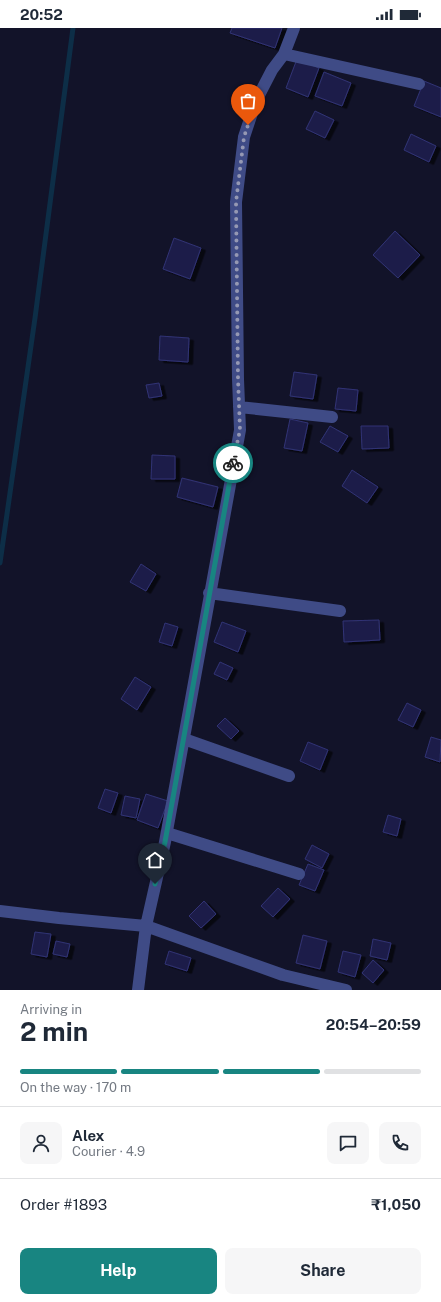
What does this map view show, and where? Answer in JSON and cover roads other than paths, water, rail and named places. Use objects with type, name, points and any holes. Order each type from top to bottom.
[{"type":"street","points":[[138,990],[146,926],[166,833],[240,430],[236,202],[244,137],[256,101],[272,70],[284,54],[294,28]]},
{"type":"street","points":[[284,54],[420,84]]},
{"type":"street","points":[[239,407],[332,417]]},
{"type":"street","points":[[209,593],[340,611]]},
{"type":"street","points":[[184,738],[289,776]]},
{"type":"street","points":[[166,833],[299,874]]},
{"type":"street","points":[[0,911],[146,926],[283,975],[346,990]]},
{"type":"waterway","points":[[0,563],[35,318],[73,28]]}]
